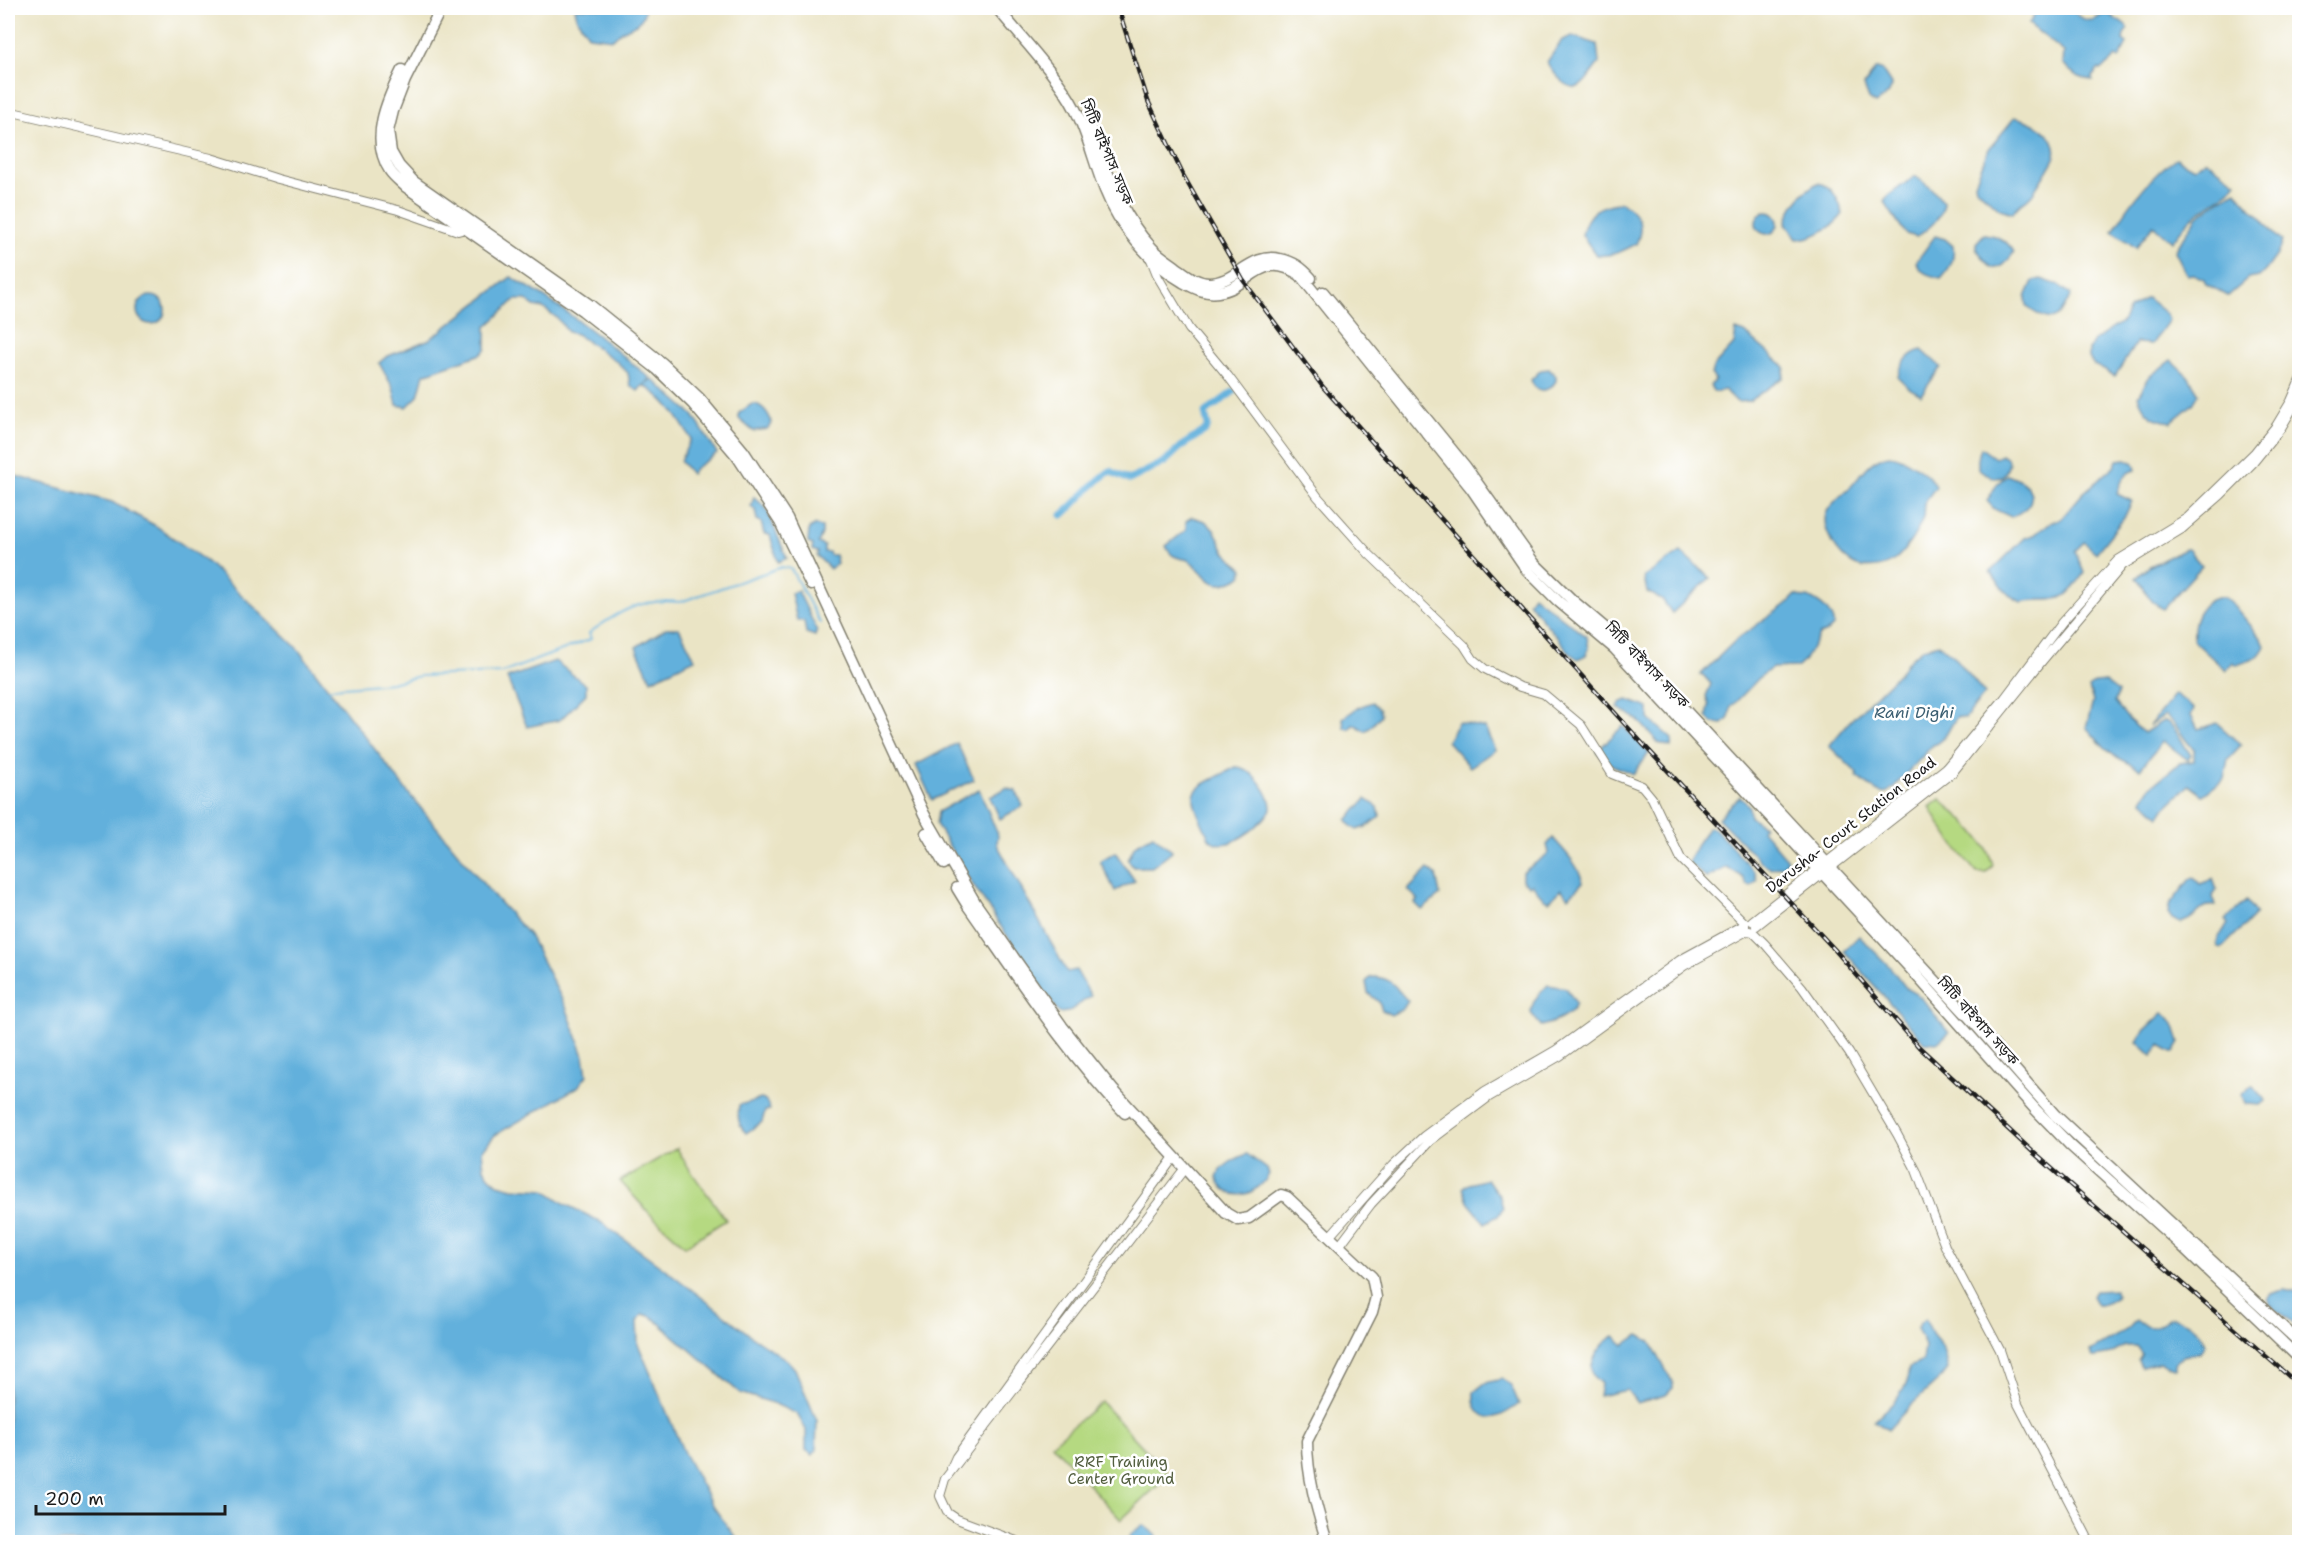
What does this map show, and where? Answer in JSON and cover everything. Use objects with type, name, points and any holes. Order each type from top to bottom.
[{"type":"main road","points":[[433,8],[386,106],[380,129],[382,151],[390,172],[406,188],[590,305],[662,363],[699,398],[744,452],[787,518],[924,814],[975,904],[1062,1026],[1173,1159],[1226,1213],[1238,1220],[1249,1218],[1281,1196],[1287,1197],[1372,1277],[1376,1297],[1372,1312],[1306,1441],[1316,1505],[1327,1542]]},
{"type":"main road","points":[[441,8],[405,80],[388,131],[391,152],[399,166],[413,181],[468,226]]},
{"type":"main road","name":"সিটি বাইপাস সড়ক","points":[[997,8],[1074,106],[1116,214],[1149,254],[1181,281],[1211,293],[1221,292],[1265,267],[1279,266],[1300,275],[1471,488],[1527,570],[1558,601],[1615,649],[1825,868],[2071,1146],[2189,1253],[2300,1359]]},
{"type":"main road","points":[[1004,8],[1079,103],[1123,209],[1151,247],[1187,275],[1210,284],[1224,280],[1254,261],[1265,258],[1272,257],[1293,262],[1300,267],[1353,327],[1465,466],[1534,563],[1572,600],[1624,644],[1825,868],[2066,1127],[2300,1343]]},
{"type":"main road","points":[[1307,1456],[1334,1542]]},
{"type":"street","points":[[8,111],[211,159],[398,210],[458,231],[468,226]]},
{"type":"street","points":[[1149,254],[1158,277],[1189,329],[1228,376],[1325,505],[1369,554],[1464,645],[1473,659],[1503,680],[1544,694],[1581,725],[1612,774],[1642,786],[1652,798],[1681,859],[1750,926],[1802,987],[1849,1053],[1916,1170],[1945,1246],[2000,1350],[2018,1404],[2090,1542]]},
{"type":"street","name":"Darusha- Court Station Road","points":[[1825,868],[1946,768],[2004,699],[2062,622],[2118,560],[2187,518],[2255,452],[2276,426],[2300,380]]},
{"type":"street","name":"Darusha- Court Station Road","points":[[1340,1245],[1371,1204],[1430,1141],[1489,1097],[1560,1056],[1684,966],[1750,926],[1953,772],[2117,571],[2132,559],[2182,529],[2221,495],[2252,464],[2281,428],[2300,396]]},
{"type":"street","name":"Darusha- Court Station Road","points":[[1329,1237],[1393,1165],[1424,1136],[1485,1091],[1556,1050],[1680,960],[1750,926]]},
{"type":"street","points":[[1019,1542],[955,1518],[943,1506],[940,1496],[945,1479],[1173,1159]]},
{"type":"street","points":[[989,1417],[1183,1170]]},
{"type":"street","points":[[975,1526],[1007,1542]]},
{"type":"green space","points":[[1940,799],[1956,813],[1985,846],[1993,865],[1987,873],[1977,873],[1940,825],[1930,807]]},
{"type":"green space","points":[[677,1148],[726,1220],[685,1246],[650,1214],[620,1181]]},
{"type":"green space","name":"RRF Training Center Ground","points":[[1101,1402],[1169,1475],[1121,1520],[1052,1444]]},
{"type":"water","points":[[575,8],[645,8],[638,23],[613,39],[589,36],[577,19]]},
{"type":"water","points":[[2038,8],[2071,8],[2079,16],[2088,20],[2107,14],[2128,29],[2123,41],[2127,44],[2119,59],[2116,57],[2101,70],[2099,69],[2092,77],[2093,80],[2080,77],[2063,63],[2064,52],[2029,24]]},
{"type":"water","points":[[1572,36],[1597,44],[1599,63],[1585,82],[1576,87],[1561,80],[1547,62],[1562,40]]},
{"type":"water","points":[[1875,69],[1881,69],[1892,86],[1888,94],[1875,104],[1869,99],[1864,86]]},
{"type":"water","points":[[2015,117],[2036,125],[2049,135],[2055,148],[2055,156],[2031,196],[2013,213],[2000,209],[1976,188],[1975,183],[1988,150]]},
{"type":"water","points":[[2176,158],[2194,168],[2206,160],[2236,182],[2229,191],[2190,219],[2172,242],[2153,225],[2136,248],[2113,231],[2141,191]]},
{"type":"water","points":[[1915,176],[1931,188],[1944,203],[1938,218],[1917,237],[1906,234],[1884,202],[1888,196]]},
{"type":"water","points":[[1818,183],[1831,190],[1843,214],[1823,231],[1810,237],[1797,239],[1786,224],[1788,218],[1793,206],[1802,195]]},
{"type":"water","points":[[2237,191],[2282,241],[2277,255],[2266,270],[2259,277],[2248,279],[2228,296],[2206,284],[2204,279],[2193,274],[2187,275],[2175,251],[2197,217],[2221,199]]},
{"type":"water","points":[[1622,202],[1633,211],[1639,220],[1640,231],[1636,244],[1612,254],[1596,255],[1582,235],[1587,220],[1595,211],[1607,205]]},
{"type":"water","points":[[1767,212],[1775,215],[1778,223],[1775,231],[1767,234],[1759,231],[1756,223],[1759,215]]},
{"type":"water","points":[[1984,234],[2001,239],[2014,252],[2005,264],[1992,268],[1976,249],[1976,243]]},
{"type":"water","points":[[1935,236],[1945,239],[1953,246],[1951,264],[1941,278],[1926,273],[1916,262]]},
{"type":"water","points":[[511,277],[583,324],[650,378],[644,385],[652,379],[693,415],[717,453],[699,465],[691,474],[680,461],[691,439],[665,402],[643,385],[638,391],[630,385],[628,373],[616,361],[576,334],[568,332],[557,318],[526,300],[515,300],[486,327],[486,349],[481,354],[424,374],[418,396],[407,407],[397,405],[393,388],[379,363],[386,357],[430,339]]},
{"type":"water","points":[[2041,279],[2058,285],[2071,294],[2063,311],[2054,318],[2043,317],[2027,307],[2026,297],[2033,281]]},
{"type":"water","points":[[151,296],[161,300],[165,310],[161,320],[151,324],[141,320],[137,310],[141,300]]},
{"type":"water","points":[[2147,298],[2165,313],[2169,320],[2152,344],[2136,343],[2115,376],[2094,365],[2089,358],[2089,350],[2094,341],[2122,322],[2129,309]]},
{"type":"water","points":[[1736,330],[1745,333],[1785,367],[1783,378],[1749,401],[1737,402],[1725,390],[1714,392],[1710,386],[1715,379],[1711,374],[1714,366],[1734,344]]},
{"type":"water","points":[[1922,350],[1941,367],[1921,395],[1909,388],[1898,377],[1906,359]]},
{"type":"water","points":[[2171,360],[2188,376],[2199,394],[2193,404],[2171,422],[2150,415],[2138,396],[2149,377]]},
{"type":"water","points":[[1549,369],[1556,376],[1556,381],[1550,388],[1539,390],[1531,380],[1541,370]]},
{"type":"water","points":[[752,404],[762,407],[769,416],[772,423],[767,429],[753,431],[739,419],[739,413]]},
{"type":"water","points":[[1981,448],[1995,458],[2001,455],[2007,458],[2009,464],[2002,477],[1992,477],[1978,466]]},
{"type":"water","points":[[1889,455],[1901,458],[1915,466],[1936,486],[1924,504],[1923,518],[1906,548],[1889,563],[1879,567],[1857,566],[1842,555],[1832,542],[1826,528],[1826,514],[1869,466],[1877,459]]},
{"type":"water","points":[[2126,459],[2134,463],[2136,470],[2128,473],[2123,479],[2117,494],[2132,501],[2124,518],[2096,553],[2084,542],[2075,551],[2084,573],[2071,591],[2056,599],[2021,602],[2009,595],[1990,572],[2025,538],[2034,535],[2051,522],[2061,519],[2083,493],[2115,466],[2117,460]]},
{"type":"water","points":[[8,474],[112,502],[156,526],[207,562],[297,648],[410,795],[529,935],[566,1007],[584,1056],[587,1075],[578,1087],[495,1135],[482,1151],[484,1168],[498,1184],[513,1188],[545,1190],[567,1205],[599,1221],[754,1338],[787,1360],[795,1369],[817,1421],[816,1449],[813,1455],[806,1450],[806,1430],[797,1414],[773,1403],[740,1393],[652,1317],[643,1314],[637,1321],[638,1344],[684,1453],[712,1505],[739,1542],[8,1542]]},
{"type":"water","points":[[2007,475],[2024,484],[2031,495],[2031,501],[2027,506],[2011,517],[1994,509],[1987,501],[1997,484]]},
{"type":"water","points":[[754,497],[766,508],[787,558],[778,562],[770,535],[764,534],[761,522],[757,520],[755,510],[751,507]]},
{"type":"water","points":[[1192,517],[1205,521],[1214,529],[1225,552],[1243,569],[1242,576],[1223,584],[1217,584],[1207,578],[1189,560],[1175,557],[1170,553],[1166,546],[1186,530],[1186,521]]},
{"type":"water","points":[[816,525],[822,528],[818,543],[824,546],[824,552],[835,555],[837,563],[830,569],[817,556],[818,552],[812,550],[813,545],[808,543],[809,529]]},
{"type":"water","points":[[2188,549],[2202,566],[2163,609],[2152,601],[2136,578],[2150,566]]},
{"type":"water","points":[[1681,552],[1710,578],[1672,613],[1662,599],[1647,592],[1644,577]]},
{"type":"water","points":[[798,591],[817,630],[815,636],[806,633],[804,621],[797,620],[791,593]]},
{"type":"water","points":[[1533,595],[1587,637],[1589,649],[1586,655],[1578,659],[1571,654],[1528,602]]},
{"type":"water","points":[[1796,595],[1803,598],[1808,597],[1821,605],[1828,611],[1834,625],[1827,632],[1819,635],[1798,667],[1772,668],[1731,707],[1729,718],[1723,724],[1713,723],[1707,717],[1709,705],[1706,696],[1711,684],[1703,675],[1700,675],[1737,639]]},
{"type":"water","points":[[2223,597],[2230,601],[2262,639],[2265,646],[2250,661],[2237,665],[2233,662],[2226,671],[2194,641],[2194,626],[2199,612],[2208,602]]},
{"type":"water","points":[[666,628],[679,628],[695,659],[651,680],[636,647]]},
{"type":"water","name":"Rani Dighi","points":[[1939,644],[1954,656],[1985,694],[1965,718],[1957,717],[1944,737],[1933,745],[1893,788],[1885,794],[1878,792],[1857,777],[1857,773],[1829,746],[1911,658],[1923,648]]},
{"type":"water","points":[[555,661],[586,685],[586,694],[560,720],[527,727],[507,678]]},
{"type":"water","points":[[2105,682],[2118,692],[2115,702],[2128,719],[2144,733],[2164,720],[2169,723],[2191,755],[2188,760],[2163,741],[2140,769],[2117,757],[2100,743],[2086,727],[2093,702],[2089,688],[2096,683]]},
{"type":"water","points":[[2175,694],[2194,708],[2191,716],[2198,729],[2217,723],[2241,745],[2228,759],[2224,779],[2203,795],[2189,785],[2160,816],[2142,800],[2150,787],[2180,763],[2194,761],[2194,749],[2165,715],[2149,726]]},
{"type":"water","points":[[1627,700],[1649,708],[1649,719],[1672,739],[1671,747],[1659,743],[1637,719],[1618,708],[1620,703]]},
{"type":"water","points":[[1372,702],[1380,710],[1381,715],[1371,727],[1365,731],[1354,724],[1349,729],[1344,728],[1343,718],[1359,707]]},
{"type":"water","points":[[1458,722],[1485,728],[1495,750],[1470,767],[1447,741]]},
{"type":"water","points":[[1623,726],[1649,753],[1633,774],[1610,764],[1597,751]]},
{"type":"water","points":[[957,743],[974,780],[932,800],[916,765]]},
{"type":"water","points":[[1236,767],[1248,772],[1260,783],[1268,797],[1271,809],[1260,823],[1243,836],[1224,844],[1216,843],[1209,838],[1201,821],[1194,799],[1195,792]]},
{"type":"water","points":[[1006,788],[1016,791],[1023,806],[1000,819],[990,797]]},
{"type":"water","points":[[979,789],[998,835],[997,844],[1067,972],[1076,970],[1091,996],[1068,1012],[1059,1013],[969,879],[936,824],[938,812]]},
{"type":"water","points":[[1740,796],[1749,806],[1750,817],[1764,826],[1762,830],[1787,859],[1784,865],[1771,869],[1760,861],[1718,818]]},
{"type":"water","points":[[1366,799],[1378,807],[1380,817],[1366,827],[1357,830],[1347,820]]},
{"type":"water","points":[[1709,827],[1716,830],[1755,872],[1757,881],[1751,886],[1727,867],[1706,878],[1688,862]]},
{"type":"water","points":[[1153,835],[1172,851],[1152,867],[1133,867],[1128,860],[1135,845]]},
{"type":"water","points":[[1553,838],[1574,864],[1583,882],[1569,897],[1561,889],[1549,901],[1544,899],[1532,884],[1529,886],[1522,880],[1522,873],[1549,853],[1547,845]]},
{"type":"water","points":[[1115,852],[1135,881],[1115,891],[1100,861]]},
{"type":"water","points":[[1428,869],[1436,875],[1440,895],[1422,910],[1415,903],[1418,899],[1408,890]]},
{"type":"water","points":[[2194,878],[2200,884],[2213,879],[2217,890],[2213,896],[2215,906],[2204,908],[2181,923],[2172,919],[2168,913],[2169,906],[2190,879]]},
{"type":"water","points":[[2246,901],[2256,914],[2221,949],[2217,946],[2218,938],[2228,924],[2225,920]]},
{"type":"water","points":[[1859,936],[1890,967],[1907,989],[1921,997],[1949,1033],[1937,1043],[1924,1042],[1844,951]]},
{"type":"water","points":[[1371,977],[1384,979],[1392,984],[1408,1001],[1403,1009],[1391,1015],[1382,1010],[1379,1002],[1368,993],[1366,982]]},
{"type":"water","points":[[1548,985],[1566,988],[1576,1003],[1570,1012],[1557,1021],[1541,1026],[1531,1013],[1536,998]]},
{"type":"water","points":[[2163,1013],[2173,1022],[2180,1043],[2174,1053],[2160,1045],[2152,1056],[2137,1042],[2144,1031]]},
{"type":"water","points":[[2252,1085],[2265,1101],[2260,1105],[2247,1104],[2241,1095]]},
{"type":"water","points":[[761,1099],[766,1101],[770,1110],[765,1111],[762,1122],[746,1133],[739,1121],[739,1105]]},
{"type":"water","points":[[1247,1154],[1267,1169],[1269,1174],[1258,1188],[1251,1192],[1235,1194],[1228,1192],[1217,1178],[1219,1173],[1229,1163]]},
{"type":"water","points":[[1487,1179],[1500,1197],[1503,1208],[1498,1216],[1485,1223],[1469,1203],[1463,1188]]},
{"type":"water","points":[[2284,1289],[2299,1294],[2299,1324],[2296,1325],[2270,1304],[2267,1298]]},
{"type":"water","points":[[2115,1290],[2116,1297],[2102,1305],[2097,1305],[2092,1296],[2095,1291]]},
{"type":"water","points":[[2171,1318],[2192,1325],[2200,1333],[2205,1344],[2200,1352],[2183,1356],[2175,1363],[2175,1369],[2161,1362],[2141,1367],[2138,1360],[2142,1354],[2136,1346],[2125,1346],[2111,1354],[2095,1357],[2090,1351],[2128,1329],[2136,1320],[2150,1327]]},
{"type":"water","points":[[1925,1319],[1932,1334],[1942,1346],[1948,1369],[1888,1430],[1874,1421],[1902,1391],[1910,1367],[1923,1361],[1925,1346],[1917,1329]]},
{"type":"water","points":[[1639,1335],[1650,1341],[1673,1383],[1673,1388],[1666,1395],[1637,1403],[1627,1390],[1599,1396],[1601,1384],[1592,1373],[1593,1362],[1598,1352],[1614,1336],[1624,1345]]},
{"type":"water","points":[[1502,1379],[1511,1385],[1519,1404],[1502,1415],[1485,1416],[1476,1407],[1474,1392],[1485,1383]]},
{"type":"water","points":[[1143,1525],[1156,1535],[1160,1542],[1126,1542],[1132,1533]]},
{"type":"waterway","points":[[1062,515],[1110,471],[1129,480],[1165,462],[1183,445],[1206,430],[1208,426],[1205,413],[1233,392]]},
{"type":"waterway","points":[[329,690],[391,683],[420,676],[502,673],[591,639],[589,633],[631,608],[653,602],[680,602],[782,567],[791,569],[820,623]]},
{"type":"railway","points":[[1118,8],[1148,101],[1183,175],[1243,280],[1323,387],[1641,742],[1835,950],[1919,1047],[2034,1153],[2300,1386]]}]
